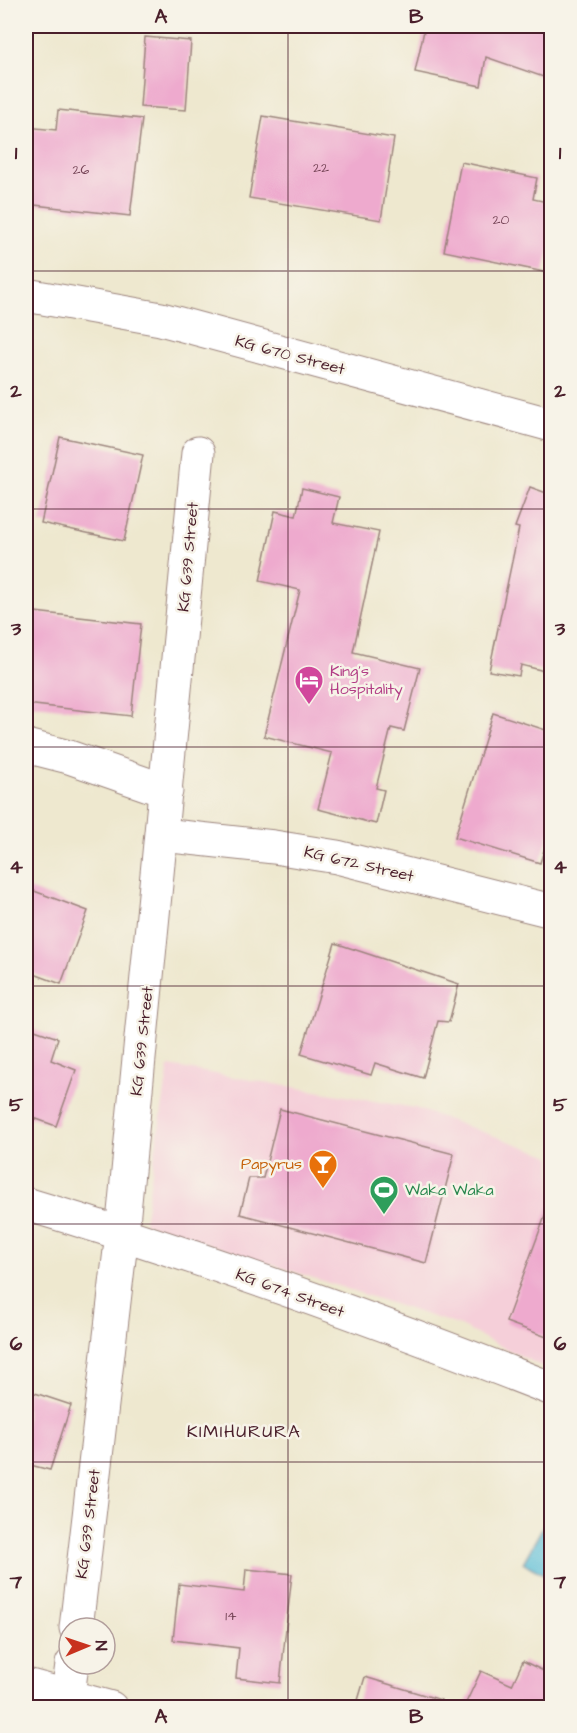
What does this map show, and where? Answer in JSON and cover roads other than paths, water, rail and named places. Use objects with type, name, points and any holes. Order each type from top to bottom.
[{"type":"street","name":"KG 670 Street","points":[[26,295],[161,319],[552,425]]},
{"type":"street","name":"KG 639 Street","points":[[77,1616],[122,1233],[198,453]]},
{"type":"street","points":[[26,746],[69,757],[166,790]]},
{"type":"street","name":"KG 672 Street","points":[[162,835],[274,847],[337,857],[552,911]]},
{"type":"street","name":"KG 674 Street","points":[[26,1204],[122,1233],[455,1351],[552,1389]]},
{"type":"street","points":[[26,1685],[70,1679],[111,1707]]},
{"type":"water","points":[[546,1521],[551,1524],[551,1578],[523,1563]]},
{"type":"place","name":"King's Hospitality","points":[[309,706]]},
{"type":"place","name":"Papyrus","points":[[323,1190]]},
{"type":"place","name":"Waka Waka","points":[[384,1216]]},
{"type":"district","name":"KIMIHURURA","points":[[244,1431]]}]
